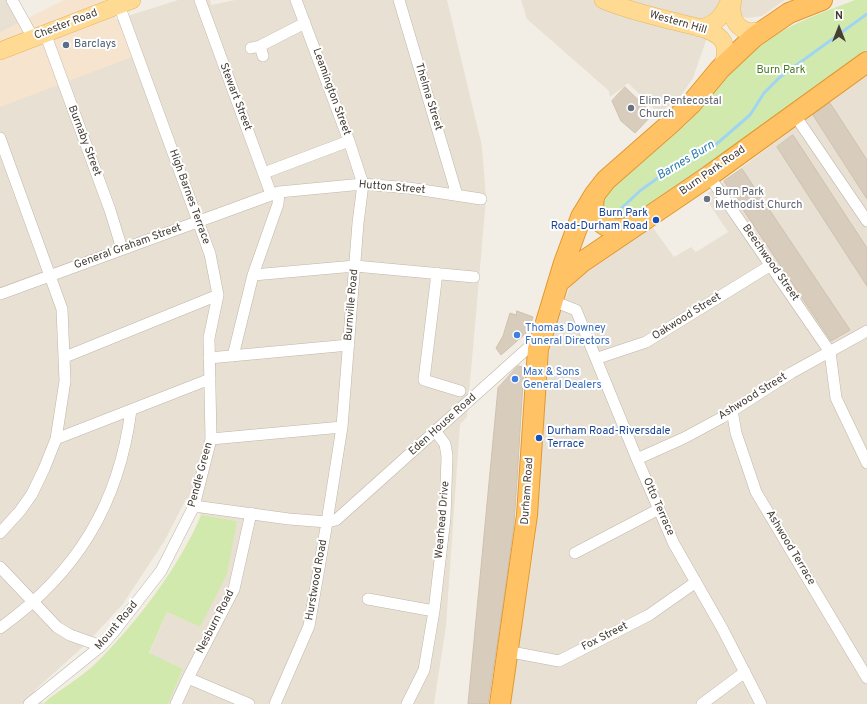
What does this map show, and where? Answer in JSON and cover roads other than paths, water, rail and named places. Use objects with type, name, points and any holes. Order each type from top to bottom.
[{"type":"highway","name":"Durham Road","points":[[500,704],[506,651],[520,572],[527,515],[536,364],[541,336],[560,304],[560,281],[564,263],[579,223],[595,194],[606,180],[691,104],[720,69],[764,29],[801,4],[822,0]]},
{"type":"highway","name":"Burn Park Road","points":[[560,281],[582,262],[632,226],[709,176],[867,62]]},
{"type":"highway","points":[[595,194],[594,210],[601,223],[616,229],[632,226]]},
{"type":"main road","name":"Western Hill","points":[[603,0],[699,28],[718,36],[724,44],[725,60],[720,69]]},
{"type":"main road","points":[[699,28],[713,24],[718,20],[732,0]]},
{"type":"main road","points":[[732,0],[732,16],[740,27],[751,31],[764,29]]},
{"type":"main road","name":"Chester Road","points":[[0,51],[116,4]]},
{"type":"street","name":"Burnaby Street","points":[[12,0],[39,36],[110,210],[122,249]]},
{"type":"street","name":"Stewart Street","points":[[200,0],[209,29],[264,173],[275,193]]},
{"type":"street","name":"Leamington Street","points":[[296,0],[349,141],[363,184]]},
{"type":"street","name":"Thelma Street","points":[[399,0],[457,195]]},
{"type":"street","name":"High Barnes Terrace","points":[[116,4],[199,221],[210,254],[218,295],[210,332],[210,396]]},
{"type":"street","points":[[258,50],[305,23]]},
{"type":"street","points":[[794,114],[867,221]]},
{"type":"street","points":[[0,138],[62,309],[65,357],[65,381],[56,439],[32,494],[20,511],[0,533]]},
{"type":"street","points":[[264,173],[349,141]]},
{"type":"street","name":"Beechwood Street","points":[[709,176],[830,352]]},
{"type":"street","name":"Hutton Street","points":[[275,193],[363,184],[481,199]]},
{"type":"street","name":"Burnville Road","points":[[327,522],[342,427],[363,184]]},
{"type":"street","points":[[233,356],[252,275],[278,204],[275,193]]},
{"type":"street","name":"General Graham Street","points":[[0,294],[275,193]]},
{"type":"street","name":"Oakwood Street","points":[[598,358],[646,342],[771,265]]},
{"type":"street","points":[[252,275],[355,266],[474,277]]},
{"type":"street","points":[[437,273],[424,380],[460,391]]},
{"type":"street","points":[[65,357],[218,295]]},
{"type":"street","name":"Otto Terrace","points":[[560,304],[576,310],[598,358],[637,458],[674,544],[745,672],[761,704]]},
{"type":"street","name":"Ashwood Street","points":[[637,458],[684,438],[867,331]]},
{"type":"street","name":"Eden House Road","points":[[327,522],[336,520],[345,513],[541,336]]},
{"type":"street","points":[[209,358],[349,345]]},
{"type":"street","points":[[830,352],[836,398],[865,455]]},
{"type":"street","points":[[56,439],[210,379]]},
{"type":"street","name":"Pendle Green","points":[[161,571],[194,506],[211,439],[210,396]]},
{"type":"street","points":[[0,628],[32,602],[72,561],[97,523],[109,500],[120,464],[131,410]]},
{"type":"street","name":"Ashwood Terrace","points":[[732,410],[736,433],[756,492],[867,678]]},
{"type":"street","points":[[211,439],[342,427]]},
{"type":"street","name":"Wearhead Drive","points":[[407,704],[424,670],[434,611],[445,518],[447,456],[445,444],[436,432]]},
{"type":"street","points":[[194,506],[289,520],[327,522]]},
{"type":"street","points":[[575,553],[659,509]]},
{"type":"street","name":"Nesburn Road","points":[[176,704],[234,589],[251,514]]},
{"type":"street","name":"Hurstwood Road","points":[[275,704],[309,626],[327,522]]},
{"type":"street","points":[[0,566],[56,627],[70,635],[101,646]]},
{"type":"street","name":"Mount Road","points":[[29,704],[101,646],[161,571]]},
{"type":"street","name":"Fox Street","points":[[506,651],[559,661],[649,615],[696,582]]},
{"type":"street","points":[[368,599],[434,611]]},
{"type":"street","points":[[702,704],[745,672]]},
{"type":"street","points":[[188,678],[249,704]]},
{"type":"waterway","name":"Barnes Burn","points":[[613,216],[641,190],[669,170],[713,147],[750,115],[764,93],[780,77],[867,14]]},
{"type":"place","name":"Barclays","points":[[66,45]]},
{"type":"place","name":"Elim Pentecostal Church","points":[[631,108]]},
{"type":"place","name":"Burn Park Methodist Church","points":[[707,199]]},
{"type":"place","name":"Burn Park Road-Durham Road","points":[[656,220]]},
{"type":"place","name":"Thomas Downey Funeral Directors","points":[[517,335]]},
{"type":"place","name":"Max & Sons General Dealers","points":[[515,379]]},
{"type":"place","name":"Durham Road-Riversdale Terrace","points":[[539,438]]},
{"type":"park label","name":"Burn Park","points":[[781,71]]}]
